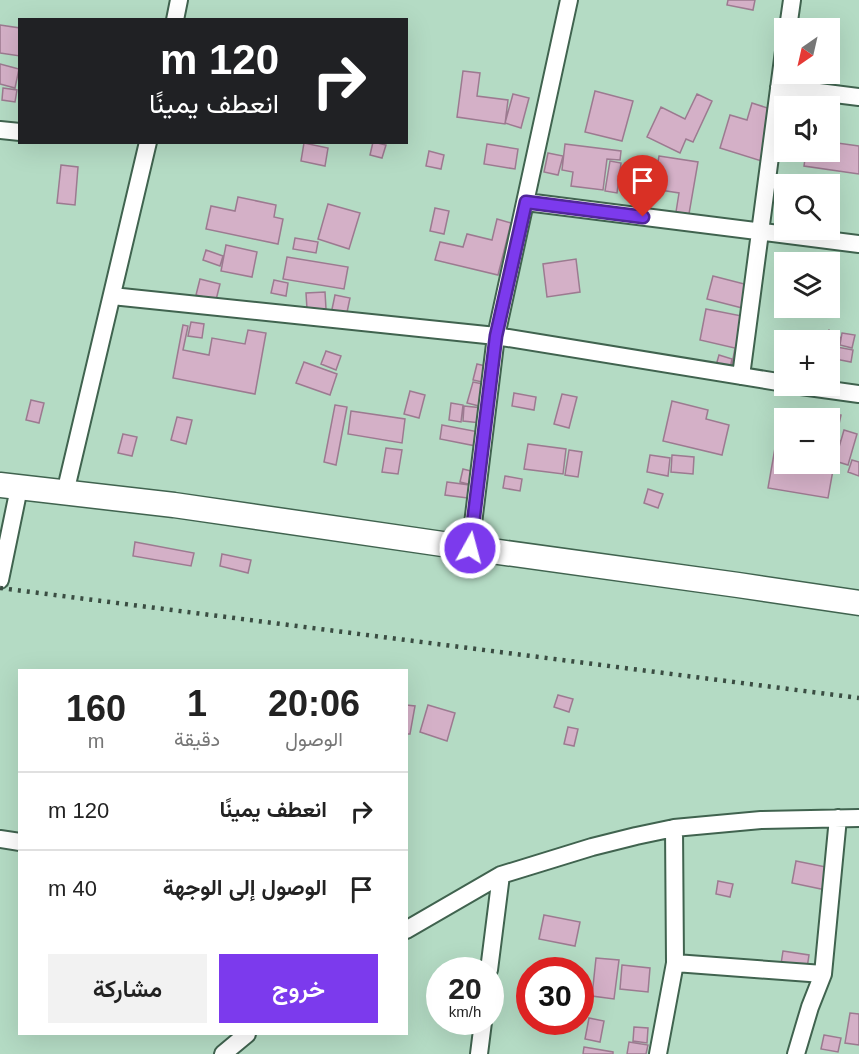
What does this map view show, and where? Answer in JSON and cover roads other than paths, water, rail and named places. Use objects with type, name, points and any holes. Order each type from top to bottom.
[{"type":"street","points":[[175,18],[179,0]]},
{"type":"street","points":[[470,548],[496,336],[569,0]]},
{"type":"street","points":[[789,18],[792,0]]},
{"type":"street","points":[[741,376],[780,84]]},
{"type":"street","points":[[780,87],[859,97]]},
{"type":"street","points":[[0,130],[18,132]]},
{"type":"street","points":[[65,493],[148,144]]},
{"type":"street","points":[[526,202],[859,244]]},
{"type":"street","points":[[112,296],[496,336],[774,381]]},
{"type":"street","points":[[840,391],[859,394]]},
{"type":"street","points":[[0,580],[9,486],[174,505],[859,603]]},
{"type":"street","points":[[796,1054],[823,974],[838,818]]},
{"type":"street","points":[[408,929],[501,875],[592,848],[674,828],[761,820],[859,818]]},
{"type":"street","points":[[658,1054],[675,963],[674,828]]},
{"type":"street","points":[[0,840],[18,842]]},
{"type":"street","points":[[491,957],[501,875]]},
{"type":"street","points":[[675,963],[823,974]]},
{"type":"street","points":[[223,1054],[246,1035]]},
{"type":"street","points":[[478,1054],[481,1035]]},
{"type":"railway","points":[[0,588],[859,698]]}]
